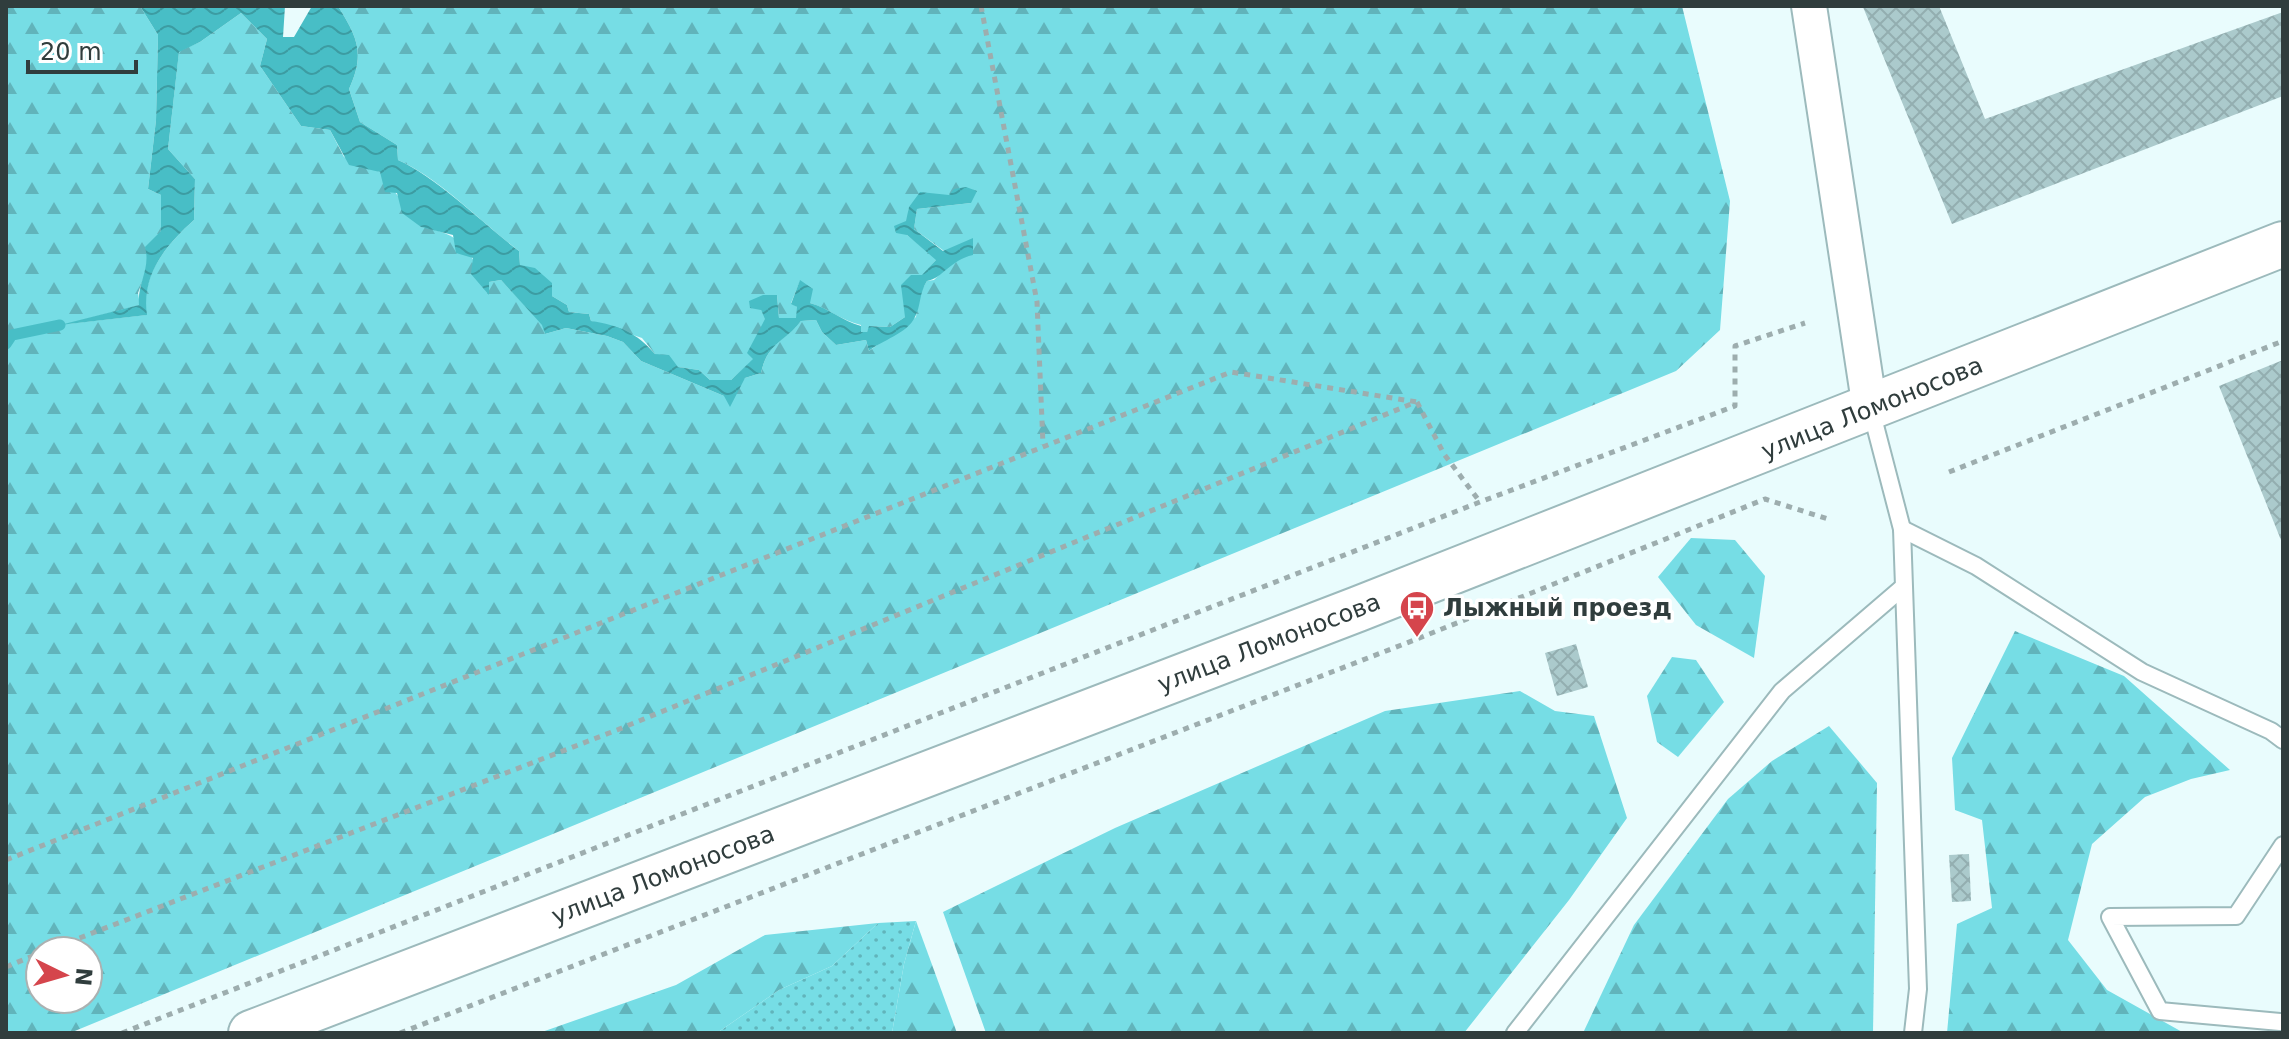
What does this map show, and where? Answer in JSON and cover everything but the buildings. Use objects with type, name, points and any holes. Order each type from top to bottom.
[{"type":"street","points":[[1809,6],[1870,409]]},
{"type":"street","name":"улица Ломоносова","points":[[251,1033],[1372,604],[2283,244]]},
{"type":"lane","points":[[1870,409],[1902,529],[1918,989],[1913,1033]]},
{"type":"lane","points":[[1902,529],[1976,566],[2142,672],[2271,731],[2283,740]]},
{"type":"lane","points":[[1515,1033],[1782,691],[1902,588]]},
{"type":"lane","points":[[2281,1026],[2160,1011],[2110,917],[2236,916],[2283,845]]},
{"type":"path","points":[[981,6],[1037,302],[1043,445]]},
{"type":"path","points":[[122,1033],[1480,502],[1735,406],[1735,346],[1805,323]]},
{"type":"path","points":[[1949,472],[2283,341]]},
{"type":"path","points":[[6,860],[1231,372],[1417,402]]},
{"type":"path","points":[[1417,402],[1444,454],[1480,502]]},
{"type":"path","points":[[87,935],[617,730],[1417,402]]},
{"type":"path","points":[[400,1033],[1417,639],[1765,499],[1831,520]]},
{"type":"green space","points":[[6,6],[140,6],[158,35],[156,120],[148,189],[161,195],[161,231],[138,293],[140,305],[67,324],[146,315],[147,287],[158,262],[165,250],[194,220],[195,179],[168,149],[179,51],[200,42],[241,13],[267,39],[260,66],[301,126],[330,130],[344,157],[380,172],[421,227],[448,235],[466,248],[489,293],[489,282],[501,280],[543,325],[545,334],[566,328],[607,336],[623,342],[641,361],[724,396],[745,378],[761,373],[772,348],[801,321],[816,320],[822,332],[836,345],[866,340],[869,351],[916,317],[919,294],[927,281],[934,280],[955,259],[914,229],[917,209],[971,203],[949,195],[909,207],[907,235],[937,259],[916,286],[905,317],[890,327],[870,326],[867,332],[861,332],[861,325],[810,303],[800,281],[791,303],[797,307],[797,318],[779,318],[777,295],[761,310],[766,319],[753,347],[754,359],[731,380],[710,380],[699,370],[678,367],[655,354],[642,338],[591,321],[589,314],[569,312],[567,305],[552,296],[520,265],[519,251],[429,177],[398,160],[397,145],[360,122],[349,89],[357,66],[357,46],[338,6],[1682,6],[1730,201],[1720,330],[1676,371],[70,1033],[6,1033]]},
{"type":"green space","points":[[1691,538],[1735,540],[1765,576],[1754,658],[1696,625],[1658,577]]},
{"type":"green space","points":[[2015,631],[2124,676],[2230,770],[2191,779],[2145,797],[2092,844],[2068,940],[2107,990],[2184,1033],[1947,1033],[1957,924],[1992,908],[1982,820],[1955,810],[1952,758]]},
{"type":"green space","points":[[1672,657],[1696,660],[1724,702],[1678,757],[1657,742],[1647,696]]},
{"type":"green space","points":[[1520,691],[1555,711],[1594,716],[1627,818],[1569,900],[1464,1033],[986,1033],[943,912],[1115,828],[1385,711]]},
{"type":"green space","points":[[1829,726],[1877,783],[1873,1033],[1583,1033],[1634,925],[1728,799],[1772,761]]},
{"type":"green space","points":[[916,921],[904,964],[892,1033],[717,1033],[779,990],[832,966],[878,923]]},
{"type":"green space","points":[[916,921],[957,1033],[892,1033],[904,964]]},
{"type":"green space","points":[[878,923],[832,966],[779,990],[717,1033],[539,1033],[676,985],[765,935]]},
{"type":"water","points":[[140,6],[285,6],[283,37],[294,37],[312,6],[338,6],[357,46],[357,66],[349,89],[360,122],[397,145],[398,160],[444,189],[519,251],[520,265],[535,268],[552,283],[552,296],[567,305],[569,312],[589,314],[591,321],[627,331],[655,354],[669,355],[678,367],[699,370],[710,380],[731,380],[753,359],[747,353],[765,319],[761,310],[750,308],[749,301],[763,295],[777,295],[779,318],[796,318],[797,307],[791,304],[800,280],[813,289],[810,303],[861,326],[861,332],[867,332],[869,326],[890,327],[905,317],[901,285],[911,275],[922,275],[936,260],[907,235],[896,233],[894,226],[906,221],[909,207],[920,192],[949,195],[954,189],[966,187],[977,191],[971,203],[917,209],[914,229],[943,251],[973,238],[973,255],[927,281],[911,323],[869,351],[866,340],[836,345],[822,332],[816,320],[801,321],[772,349],[761,373],[745,378],[730,407],[724,396],[641,361],[623,342],[566,328],[545,334],[542,325],[501,280],[489,282],[489,295],[471,274],[473,258],[456,253],[453,235],[421,227],[402,213],[397,193],[385,192],[380,172],[349,165],[330,130],[301,126],[260,66],[267,39],[241,13],[200,42],[179,52],[168,149],[195,179],[194,220],[165,250],[152,274],[146,300],[147,315],[60,325],[139,305],[146,262],[145,247],[161,231],[161,195],[148,189],[156,120],[158,35]]},
{"type":"waterway","points":[[6,344],[12,335],[60,325]]},
{"type":"place","name":"Лыжный проезд","points":[[1417,639]]}]
